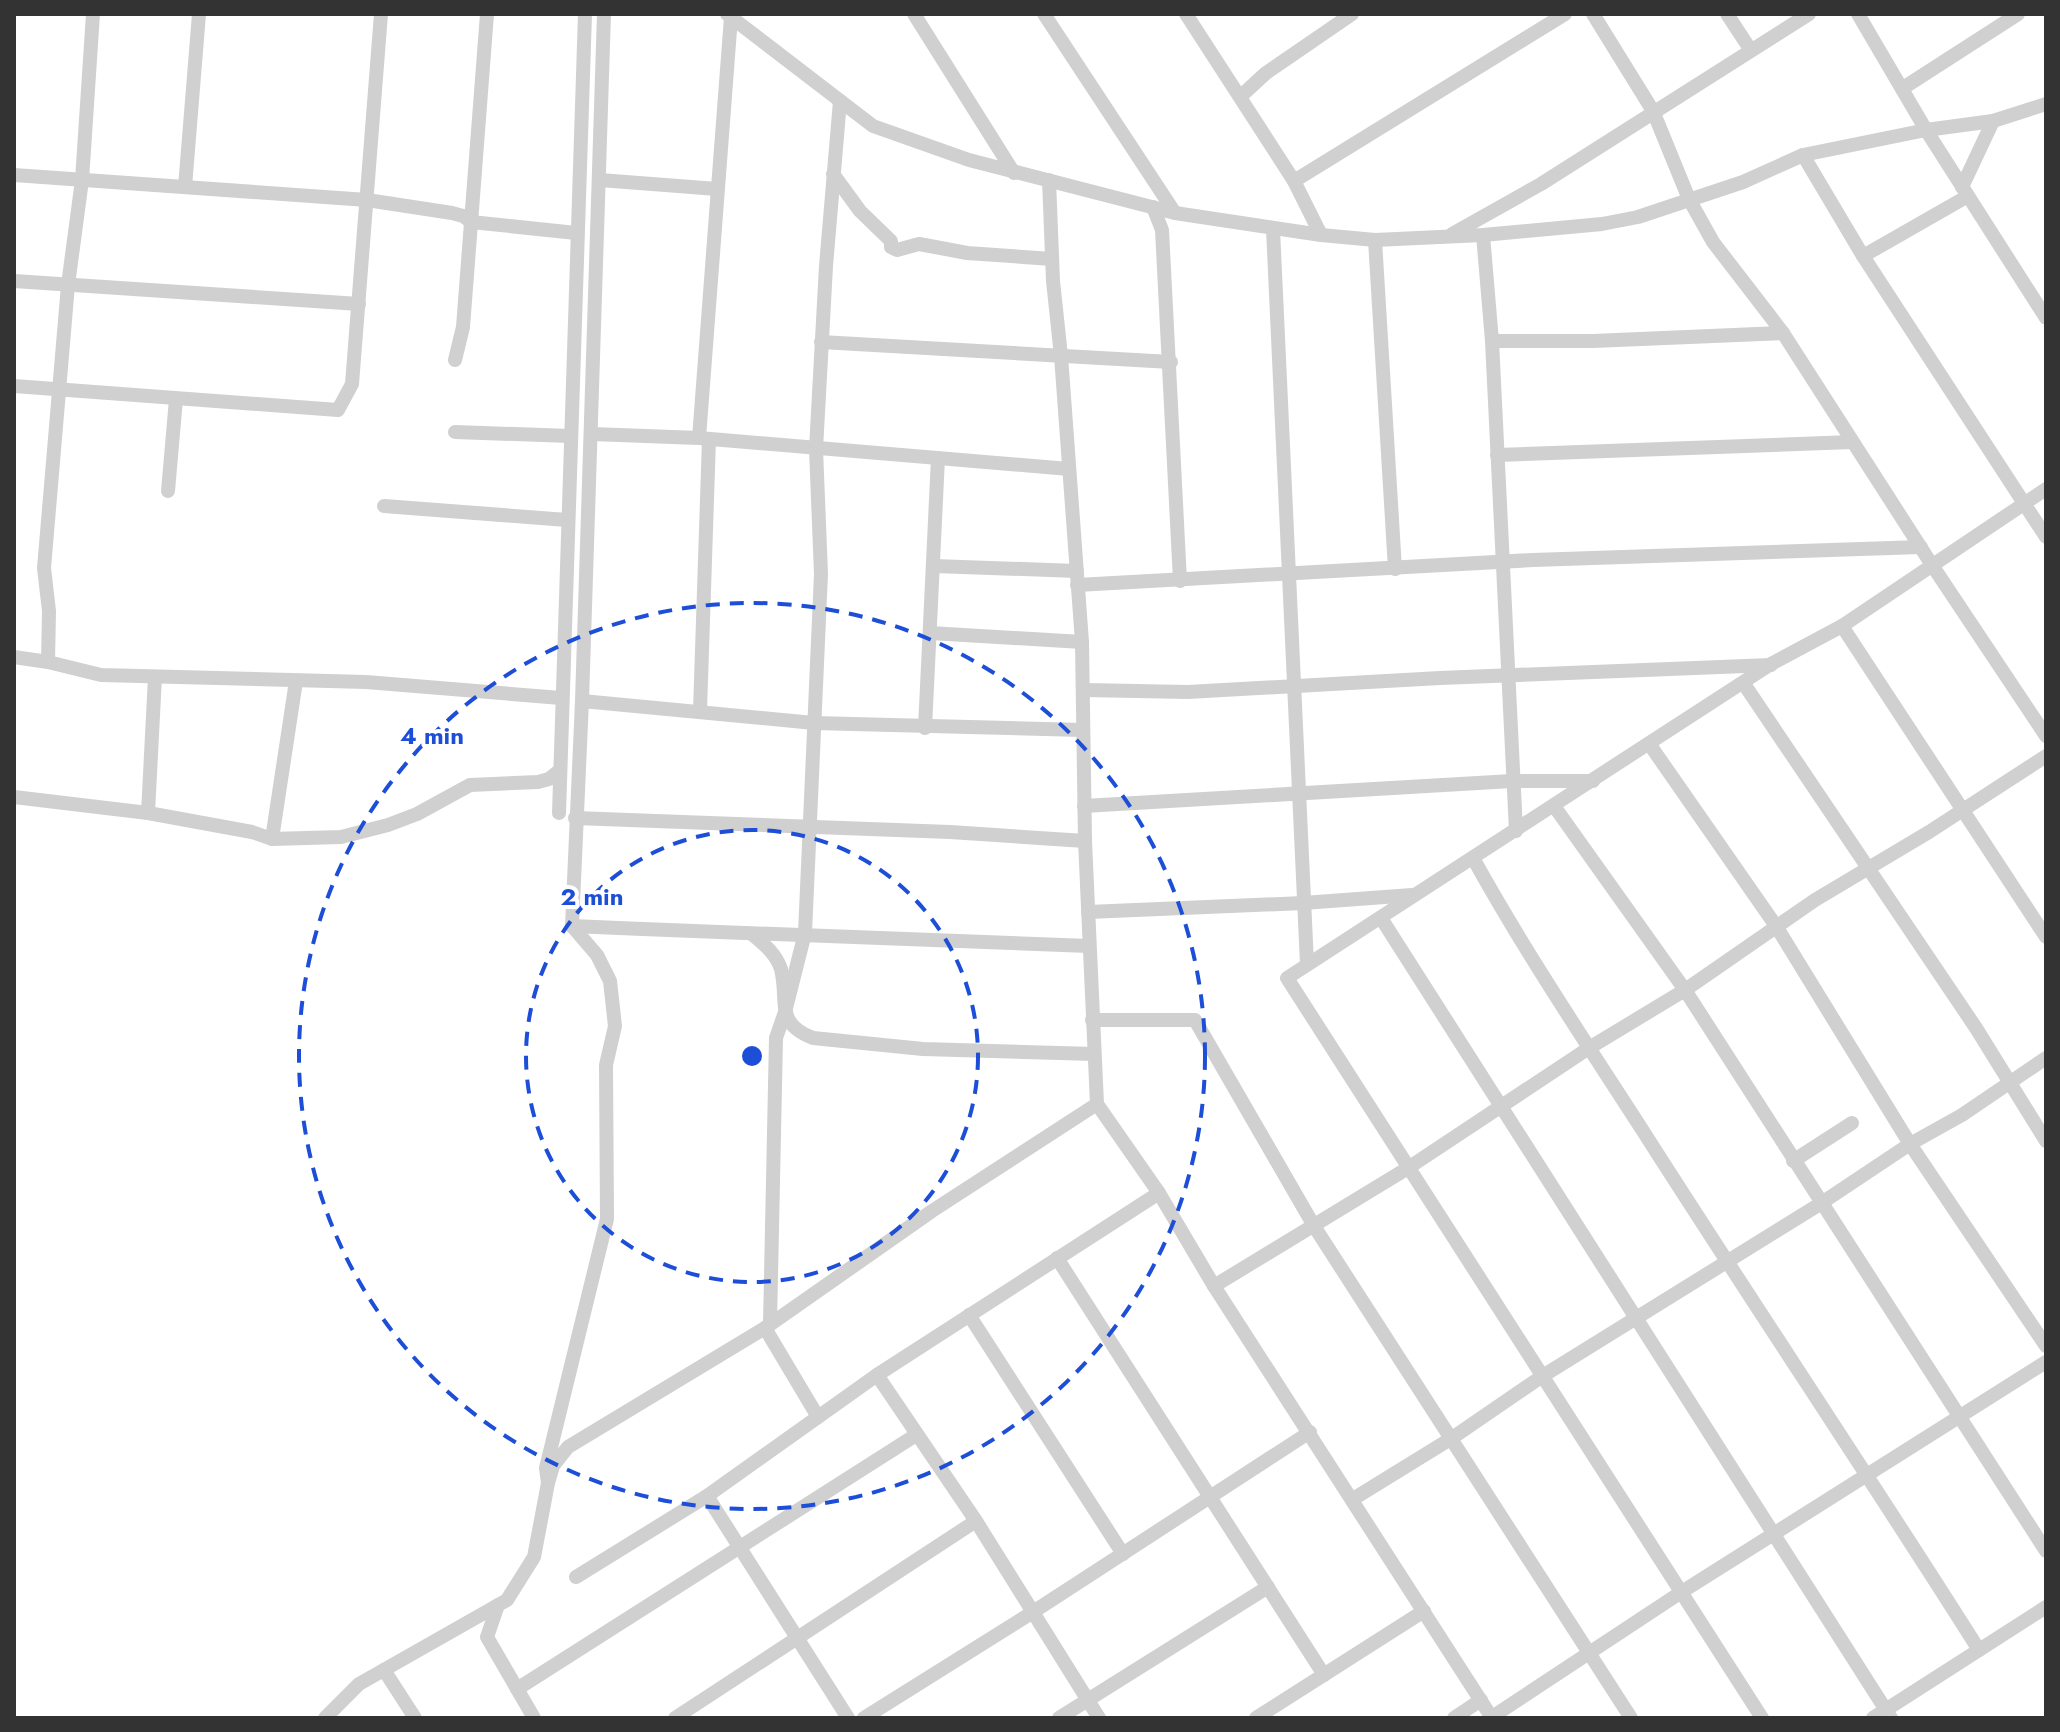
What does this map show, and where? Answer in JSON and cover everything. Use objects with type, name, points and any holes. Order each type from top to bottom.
[{"type":"street","points":[[48,662],[49,611],[44,568],[68,285],[82,180],[93,14]]},
{"type":"street","points":[[185,187],[199,14]]},
{"type":"street","points":[[14,386],[338,410],[352,384],[381,14]]},
{"type":"street","points":[[455,360],[463,327],[487,14]]},
{"type":"street","points":[[559,813],[585,14]]},
{"type":"street","points":[[548,1483],[546,1468],[607,1219],[606,1065],[615,1026],[610,981],[597,955],[572,926],[592,434],[604,14]]},
{"type":"street","points":[[914,14],[1014,173]]},
{"type":"street","points":[[1044,14],[1175,213]]},
{"type":"street","points":[[1186,14],[1294,181],[1321,235]]},
{"type":"street","points":[[1241,96],[1266,73],[1352,14]]},
{"type":"street","points":[[1294,181],[1565,14]]},
{"type":"street","points":[[1593,14],[1653,111],[1689,199],[1713,242],[1783,333],[2046,736]]},
{"type":"street","points":[[1727,14],[1750,49]]},
{"type":"street","points":[[1446,237],[1541,184],[1809,14]]},
{"type":"street","points":[[1858,14],[1926,130],[2046,318]]},
{"type":"street","points":[[1903,88],[2018,14]]},
{"type":"street","points":[[729,15],[873,126],[969,160],[1175,213],[1273,229],[1375,240],[1483,235],[1602,224],[1638,217],[1743,182],[1803,155],[1926,130],[1993,121],[2046,104]]},
{"type":"street","points":[[700,711],[704,438],[729,15]]},
{"type":"street","points":[[818,1417],[768,1326],[776,1038],[805,933],[821,574],[816,449],[840,101]]},
{"type":"street","points":[[1863,256],[1965,192],[1993,121]]},
{"type":"street","points":[[1803,155],[1863,256],[2046,537]]},
{"type":"street","points":[[833,174],[860,211],[897,250],[919,244],[967,253],[1052,259]]},
{"type":"street","points":[[14,175],[367,200],[452,213],[471,222],[576,233]]},
{"type":"street","points":[[600,180],[717,189]]},
{"type":"street","points":[[1049,180],[1052,259],[1082,642],[1085,841],[1097,1104],[1159,1193],[1214,1286],[1492,1718],[1680,1593],[2046,1362]]},
{"type":"street","points":[[1153,207],[1162,230],[1180,581]]},
{"type":"street","points":[[1273,229],[1307,964]]},
{"type":"street","points":[[1483,235],[1492,341],[1516,831]]},
{"type":"street","points":[[1375,240],[1395,569]]},
{"type":"street","points":[[14,281],[359,304]]},
{"type":"street","points":[[1492,341],[1593,341],[1783,333]]},
{"type":"street","points":[[821,342],[1171,362]]},
{"type":"street","points":[[168,491],[176,399]]},
{"type":"street","points":[[455,432],[570,436]]},
{"type":"street","points":[[592,434],[704,438],[1069,469]]},
{"type":"street","points":[[1497,455],[1852,442]]},
{"type":"street","points":[[925,728],[938,458]]},
{"type":"street","points":[[1762,1718],[1287,978],[1771,664],[1842,626],[2046,489]]},
{"type":"street","points":[[384,506],[567,520]]},
{"type":"street","points":[[934,566],[1077,578],[1180,581],[1502,561],[1921,547]]},
{"type":"street","points":[[1842,626],[2046,937]]},
{"type":"street","points":[[930,633],[1082,642]]},
{"type":"street","points":[[14,657],[101,675],[366,682],[561,698]]},
{"type":"street","points":[[1084,690],[1188,692],[1771,664]]},
{"type":"street","points":[[148,813],[155,677]]},
{"type":"street","points":[[272,839],[296,681]]},
{"type":"street","points":[[1744,684],[1976,1028],[2046,1141]]},
{"type":"street","points":[[582,701],[814,723],[1083,730]]},
{"type":"street","points":[[1650,745],[1776,926],[1910,1144],[2046,1346]]},
{"type":"street","points":[[1214,1286],[1408,1168],[1589,1048],[1685,990],[1776,926],[2046,756]]},
{"type":"street","points":[[14,797],[148,813],[252,832],[272,839],[341,837],[417,814],[470,785],[538,782],[549,779],[559,771]]},
{"type":"street","points":[[1084,806],[1512,781],[1593,781]]},
{"type":"street","points":[[1554,806],[1685,990],[2046,1551]]},
{"type":"street","points":[[575,818],[950,832],[1085,841]]},
{"type":"street","points":[[1473,858],[1589,1048],[1868,1474],[1979,1650]]},
{"type":"street","points":[[1088,912],[1303,903],[1416,894]]},
{"type":"street","points":[[1381,918],[1636,1318],[1883,1715],[2046,1607]]},
{"type":"street","points":[[572,926],[1089,946]]},
{"type":"street","points":[[753,935],[773,953],[781,970],[785,1012],[796,1031],[813,1038],[923,1049],[1094,1054]]},
{"type":"street","points":[[1092,1020],[1195,1020],[1314,1226],[1631,1718]]},
{"type":"street","points":[[1353,1499],[1910,1144],[1962,1115],[2046,1058]]},
{"type":"street","points":[[325,1718],[359,1684],[507,1600],[534,1557],[553,1466],[568,1447],[768,1326],[932,1211],[1097,1104]]},
{"type":"street","points":[[1793,1161],[1852,1123]]},
{"type":"street","points":[[576,1577],[707,1496],[877,1375],[1159,1193]]},
{"type":"street","points":[[1057,1258],[1324,1675]]},
{"type":"street","points":[[969,1315],[1123,1554]]},
{"type":"street","points":[[877,1375],[976,1521],[1099,1718]]},
{"type":"street","points":[[864,1718],[1310,1432]]},
{"type":"street","points":[[517,1689],[916,1435]]},
{"type":"street","points":[[707,1496],[848,1718]]},
{"type":"street","points":[[675,1718],[976,1521]]},
{"type":"street","points":[[1059,1718],[1268,1587]]},
{"type":"street","points":[[498,1605],[487,1637],[534,1718]]},
{"type":"street","points":[[1256,1718],[1424,1611]]},
{"type":"street","points":[[384,1670],[415,1718]]},
{"type":"street","points":[[1454,1718],[1481,1700]]}]
